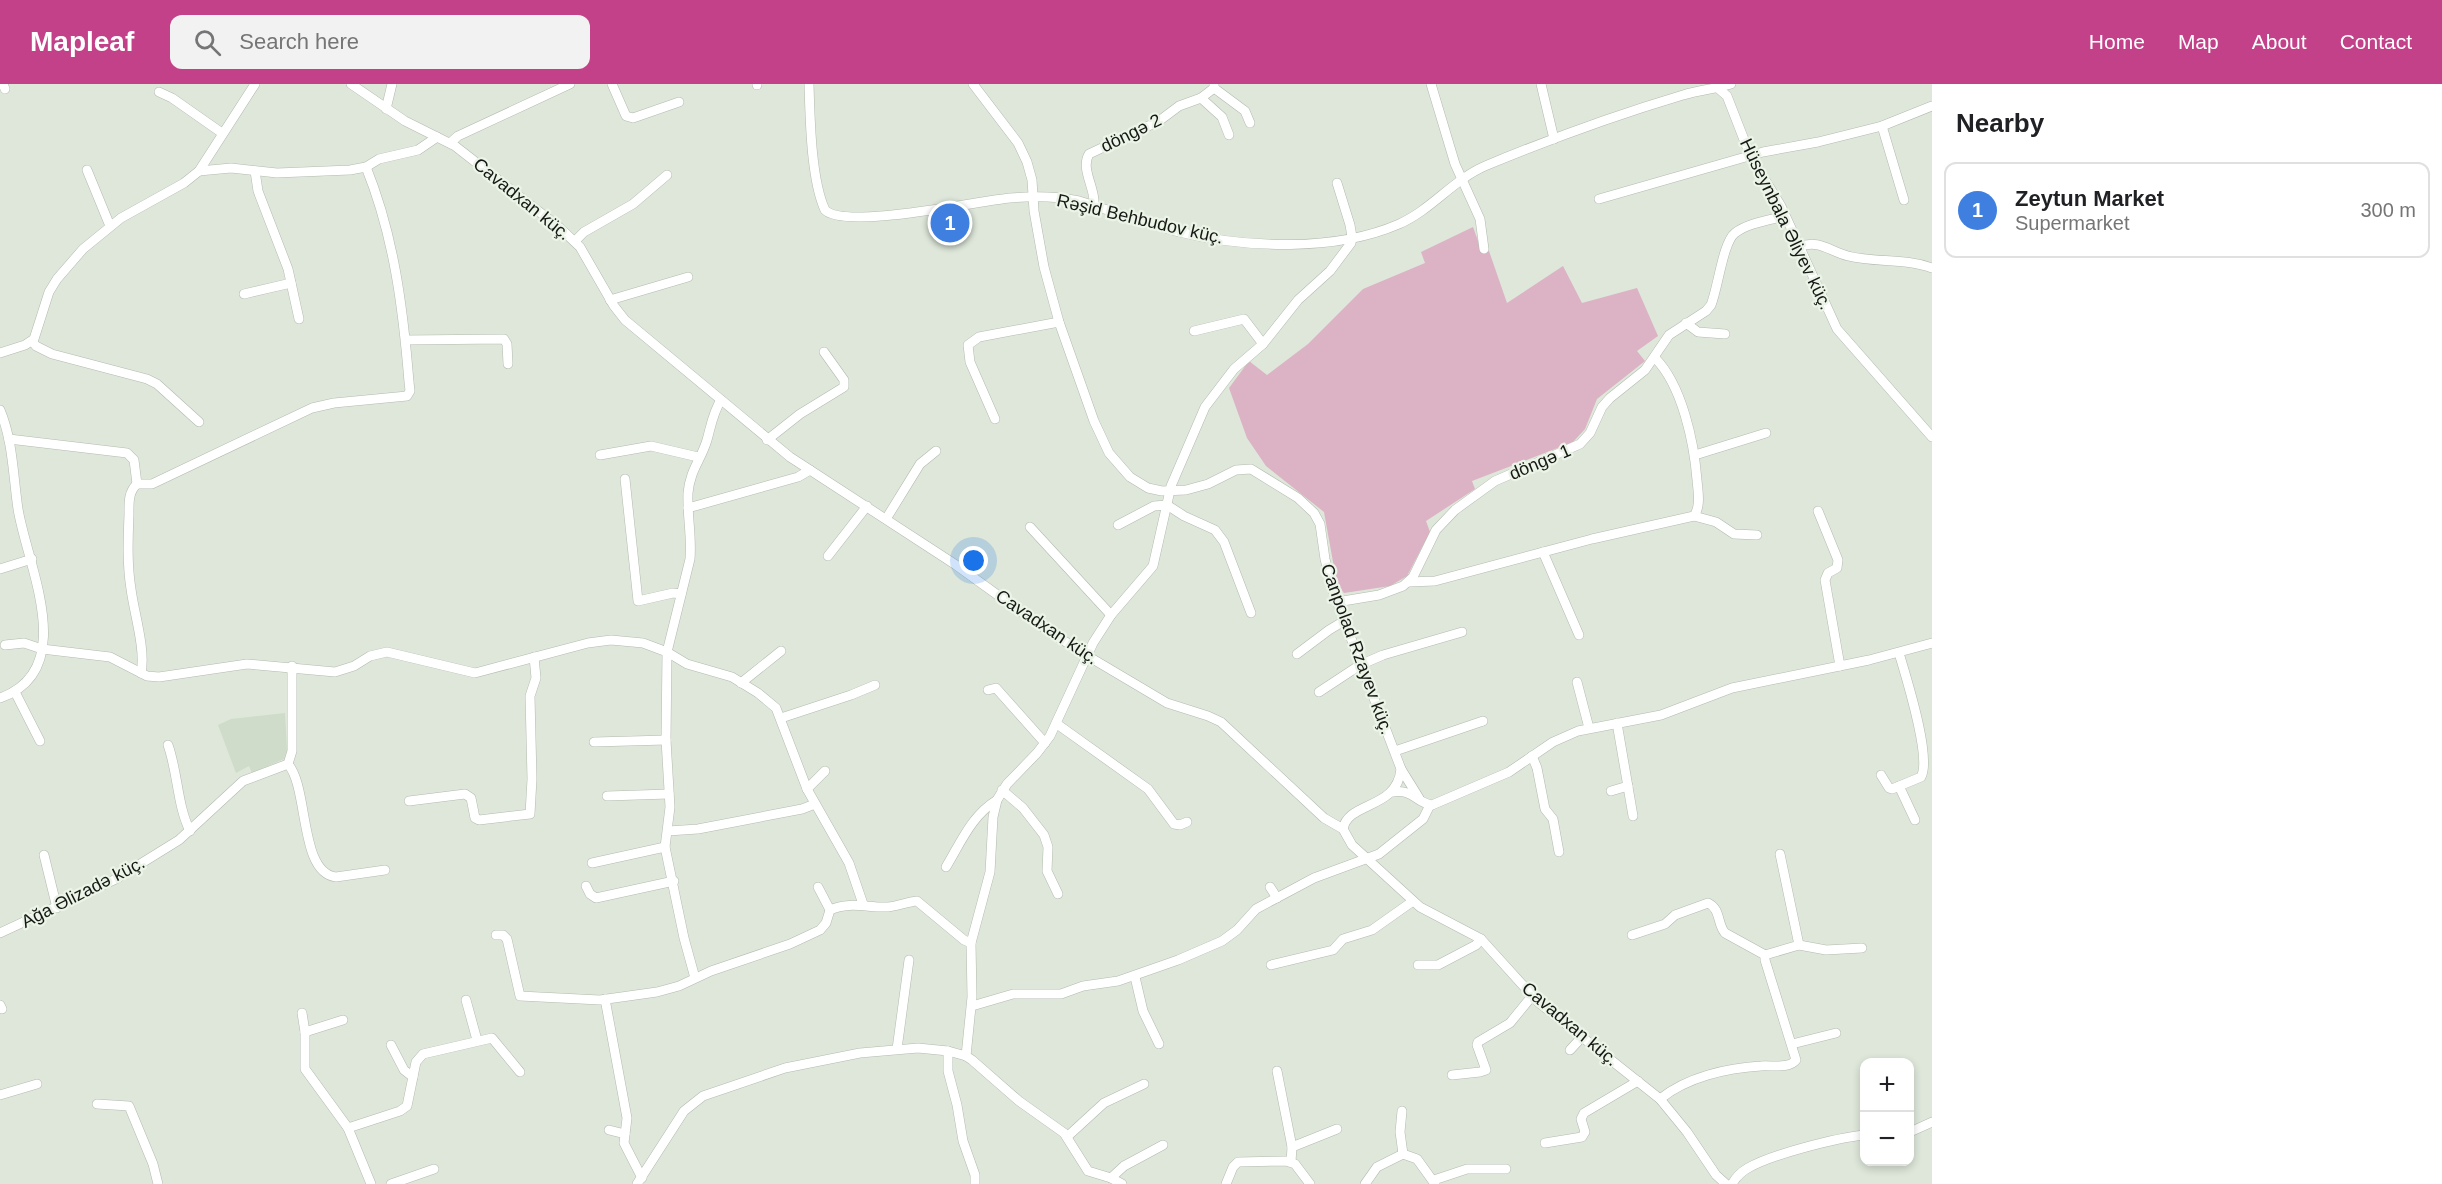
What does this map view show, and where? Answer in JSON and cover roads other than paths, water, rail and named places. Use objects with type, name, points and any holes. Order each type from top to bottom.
[{"type":"street","points":[[0,353],[32,341],[36,335],[49,292],[83,249],[110,226],[184,183],[199,171],[255,84]]},
{"type":"street","name":"Cavadxan küç.","points":[[351,84],[386,109],[450,143],[575,241],[617,311],[642,335],[767,440],[956,565],[1035,622],[1086,655],[1167,703],[1221,722],[1324,818],[1343,830],[1352,845],[1413,901],[1434,916],[1481,939],[1533,996],[1660,1099],[1687,1132],[1716,1175],[1726,1184]]},
{"type":"street","points":[[386,109],[392,84]]},
{"type":"street","points":[[450,143],[458,136],[570,84]]},
{"type":"street","points":[[612,84],[629,118],[679,102]]},
{"type":"street","name":"Rəşid Behbudov küç.","points":[[809,84],[810,130],[817,181],[821,203],[829,215],[836,217],[893,215],[995,200],[1034,197],[1068,199],[1158,226],[1218,240],[1304,244],[1353,237],[1402,223],[1462,179],[1485,166],[1554,139],[1685,94],[1731,84]]},
{"type":"street","name":"Canpolad Rzayev küç.","points":[[973,84],[1023,152],[1032,180],[1044,267],[1059,322],[1094,421],[1109,453],[1122,470],[1140,484],[1156,490],[1195,488],[1231,472],[1246,469],[1257,472],[1298,498],[1318,518],[1328,573],[1337,602],[1401,769],[1419,799]]},
{"type":"street","points":[[1431,84],[1455,164],[1480,219],[1484,249]]},
{"type":"street","points":[[1540,84],[1554,139]]},
{"type":"street","points":[[1214,86],[1245,111],[1250,123]]},
{"type":"street","name":"döngə 2","points":[[1094,205],[1094,194],[1086,163],[1089,154],[1159,121],[1179,106],[1201,98],[1214,86]]},
{"type":"street","name":"Hüseynbala Əliyev küç.","points":[[1719,86],[1730,103],[1750,155],[1785,216],[1832,318],[1843,336],[1932,436]]},
{"type":"street","points":[[159,92],[172,98],[222,133]]},
{"type":"street","points":[[1201,98],[1222,117],[1229,135]]},
{"type":"street","points":[[1599,199],[1750,155],[1818,142],[1882,126],[1932,106]]},
{"type":"street","points":[[1882,126],[1904,200]]},
{"type":"street","points":[[199,171],[231,168],[288,173],[350,170],[366,167],[379,159],[418,150],[437,137]]},
{"type":"street","points":[[141,673],[143,659],[130,585],[128,555],[130,497],[133,487],[137,484],[152,484],[312,408],[334,403],[407,396],[410,391],[398,275],[375,190],[366,167]]},
{"type":"street","points":[[87,170],[110,226]]},
{"type":"street","points":[[255,171],[258,191],[291,283],[299,319]]},
{"type":"street","points":[[575,241],[585,232],[633,204],[667,175]]},
{"type":"street","points":[[966,1056],[972,1006],[971,943],[990,872],[993,817],[997,800],[1002,790],[1045,743],[1057,724],[1086,655],[1111,615],[1153,566],[1170,491],[1205,407],[1234,369],[1263,344],[1292,307],[1330,271],[1347,249],[1353,237],[1337,183]]},
{"type":"street","name":"döngə 1","points":[[1409,582],[1436,530],[1446,517],[1495,481],[1580,444],[1590,433],[1602,407],[1645,370],[1669,335],[1711,305],[1734,233],[1748,226],[1785,216]]},
{"type":"street","points":[[1799,247],[1814,243],[1850,256],[1914,263],[1932,268]]},
{"type":"street","points":[[610,300],[688,277]]},
{"type":"street","points":[[244,294],[291,283]]},
{"type":"street","points":[[1194,331],[1244,319],[1263,344]]},
{"type":"street","points":[[995,419],[970,362],[968,345],[979,338],[1059,322]]},
{"type":"street","points":[[1686,323],[1698,333],[1725,334]]},
{"type":"street","points":[[406,340],[504,339],[507,344],[508,364]]},
{"type":"street","points":[[32,341],[36,346],[52,354],[147,379],[157,384],[199,422]]},
{"type":"street","points":[[767,440],[800,414],[844,387],[844,380],[824,352]]},
{"type":"street","points":[[1655,358],[1682,406],[1695,455],[1698,503],[1694,516]]},
{"type":"street","points":[[695,978],[665,847],[669,794],[666,740],[667,652],[691,546],[688,508],[691,473],[704,448],[716,407],[721,400]]},
{"type":"street","points":[[0,410],[9,439],[18,511],[32,559],[44,636],[42,649],[32,674],[15,692],[0,698]]},
{"type":"street","points":[[1695,455],[1766,433]]},
{"type":"street","points":[[9,439],[43,445],[127,453],[134,460],[137,484]]},
{"type":"street","points":[[600,455],[651,446],[698,457]]},
{"type":"street","points":[[886,519],[920,464],[936,451]]},
{"type":"street","points":[[688,508],[798,477],[810,470]]},
{"type":"street","points":[[625,478],[638,601],[673,593],[681,594]]},
{"type":"street","points":[[1118,525],[1154,506],[1167,504],[1184,516],[1210,527],[1221,536],[1251,613]]},
{"type":"street","points":[[828,556],[867,506]]},
{"type":"street","points":[[1818,511],[1838,560],[1837,568],[1828,573],[1825,580],[1840,666]]},
{"type":"street","points":[[1337,602],[1379,595],[1398,589],[1409,582],[1435,581],[1543,552],[1694,516],[1716,522],[1734,534],[1757,535]]},
{"type":"street","points":[[1030,527],[1111,615]]},
{"type":"street","points":[[1543,552],[1579,634]]},
{"type":"street","points":[[0,569],[32,559]]},
{"type":"street","points":[[1297,654],[1344,621]]},
{"type":"street","points":[[1319,692],[1360,665],[1383,654],[1462,632]]},
{"type":"street","points":[[5,645],[24,644],[42,649],[110,657],[141,673],[159,677],[247,664],[292,666],[335,672],[354,666],[373,655],[387,652],[475,673],[611,640],[643,643],[667,652],[687,664],[719,672],[768,700],[781,718],[807,789],[849,863],[863,904]]},
{"type":"street","points":[[972,1006],[1013,994],[1061,994],[1083,986],[1136,976],[1222,941],[1237,930],[1256,909],[1314,878],[1368,859],[1395,843],[1423,819],[1430,805],[1498,777],[1562,737],[1589,729],[1661,715],[1732,688],[1899,653],[1932,643]]},
{"type":"street","points":[[741,683],[781,651]]},
{"type":"street","points":[[1881,775],[1889,788],[1921,777],[1924,772],[1925,761],[1919,723],[1899,653]]},
{"type":"street","points":[[409,801],[465,794],[471,798],[475,818],[479,820],[530,814],[532,779],[530,696],[536,672],[534,657]]},
{"type":"street","points":[[292,666],[292,751],[288,764],[296,775],[307,833],[315,860],[329,877],[386,870]]},
{"type":"street","points":[[1577,682],[1589,729]]},
{"type":"street","points":[[781,718],[875,685]]},
{"type":"street","points":[[988,690],[996,688],[1045,743]]},
{"type":"street","points":[[15,692],[39,741]]},
{"type":"street","points":[[1395,751],[1483,721]]},
{"type":"street","points":[[1617,723],[1633,816]]},
{"type":"street","points":[[1057,724],[1148,789],[1174,824],[1180,825],[1186,822]]},
{"type":"street","points":[[594,742],[666,740]]},
{"type":"street","points":[[168,745],[174,760],[184,817],[190,831]]},
{"type":"street","points":[[1532,756],[1537,768],[1545,809],[1553,819],[1559,852]]},
{"type":"street","name":"Ağa Əlizadə küç.","points":[[0,933],[116,879],[190,831],[243,781],[288,764]]},
{"type":"street","points":[[1394,792],[1399,782],[1401,769]]},
{"type":"street","points":[[807,789],[825,771]]},
{"type":"street","points":[[1611,790],[1628,786]]},
{"type":"street","points":[[1899,786],[1915,820]]},
{"type":"street","points":[[1002,790],[1023,808],[1044,835],[1048,847],[1047,871],[1058,894]]},
{"type":"street","points":[[1343,830],[1349,818],[1394,792],[1406,791],[1430,805]]},
{"type":"street","points":[[607,796],[669,794]]},
{"type":"street","points":[[946,867],[976,816],[997,800]]},
{"type":"street","points":[[668,831],[698,829],[802,810],[815,804]]},
{"type":"street","points":[[592,863],[665,847]]},
{"type":"street","points":[[1780,854],[1799,945]]},
{"type":"street","points":[[44,855],[57,908]]},
{"type":"street","points":[[586,886],[590,894],[596,898],[674,881]]},
{"type":"street","points":[[496,935],[503,934],[507,939],[520,996],[605,999],[657,992],[790,944],[820,930],[826,923],[830,910],[818,886]]},
{"type":"street","points":[[1270,886],[1277,898]]},
{"type":"street","points":[[830,910],[840,906],[863,904],[893,907],[917,901],[964,940],[971,943]]},
{"type":"street","points":[[1271,965],[1334,950],[1343,939],[1372,930],[1413,901]]},
{"type":"street","points":[[1632,935],[1665,924],[1675,915],[1708,903],[1717,913],[1721,929],[1725,933],[1765,955],[1799,945],[1826,950],[1862,948]]},
{"type":"street","points":[[1418,965],[1438,965],[1476,945],[1481,939]]},
{"type":"street","points":[[1660,1099],[1690,1082],[1718,1072],[1790,1065],[1796,1060],[1766,967],[1765,955]]},
{"type":"street","points":[[897,1049],[909,960]]},
{"type":"street","points":[[1136,976],[1143,1011],[1159,1044]]},
{"type":"street","points":[[1452,1076],[1484,1071],[1486,1067],[1477,1045],[1478,1042],[1510,1023],[1533,996]]},
{"type":"street","points":[[605,999],[627,1118],[624,1143],[640,1181]]},
{"type":"street","points":[[466,1000],[477,1040]]},
{"type":"street","points":[[302,1013],[305,1032],[305,1069],[348,1128],[371,1184]]},
{"type":"street","points":[[305,1032],[343,1020]]},
{"type":"street","points":[[1792,1044],[1836,1034]]},
{"type":"street","points":[[1570,1050],[1582,1036]]},
{"type":"street","points":[[348,1128],[400,1111],[407,1106],[417,1058],[423,1054],[489,1037],[496,1040],[520,1072]]},
{"type":"street","points":[[391,1045],[404,1070],[412,1077]]},
{"type":"street","points":[[640,1181],[684,1111],[703,1096],[785,1068],[860,1053],[918,1048],[948,1051],[966,1056],[1019,1101],[1068,1136],[1088,1172],[1122,1184]]},
{"type":"street","points":[[948,1051],[948,1071],[963,1141],[975,1175],[975,1184]]},
{"type":"street","points":[[1277,1071],[1292,1147],[1291,1162],[1310,1184]]},
{"type":"street","points":[[1545,1143],[1582,1137],[1585,1131],[1581,1119],[1584,1113],[1638,1081]]},
{"type":"street","points":[[0,1095],[37,1084]]},
{"type":"street","points":[[1068,1136],[1104,1103],[1144,1084]]},
{"type":"street","points":[[97,1104],[129,1106],[153,1164],[158,1184]]},
{"type":"street","points":[[1402,1111],[1400,1132],[1402,1154]]},
{"type":"street","points":[[1914,1130],[1932,1122]]},
{"type":"street","points":[[1292,1147],[1337,1129]]},
{"type":"street","points":[[609,1130],[625,1134]]},
{"type":"street","points":[[1732,1184],[1740,1173],[1752,1166],[1860,1136]]},
{"type":"street","points":[[1110,1178],[1124,1166],[1163,1145]]},
{"type":"street","points":[[1365,1184],[1377,1167],[1402,1154],[1418,1159],[1435,1182],[1467,1169],[1506,1169]]},
{"type":"street","points":[[1226,1184],[1233,1167],[1238,1162],[1291,1162]]},
{"type":"street","points":[[391,1184],[434,1169]]},
{"type":"place","name":"Zeytun Market","points":[[950,223]]}]
